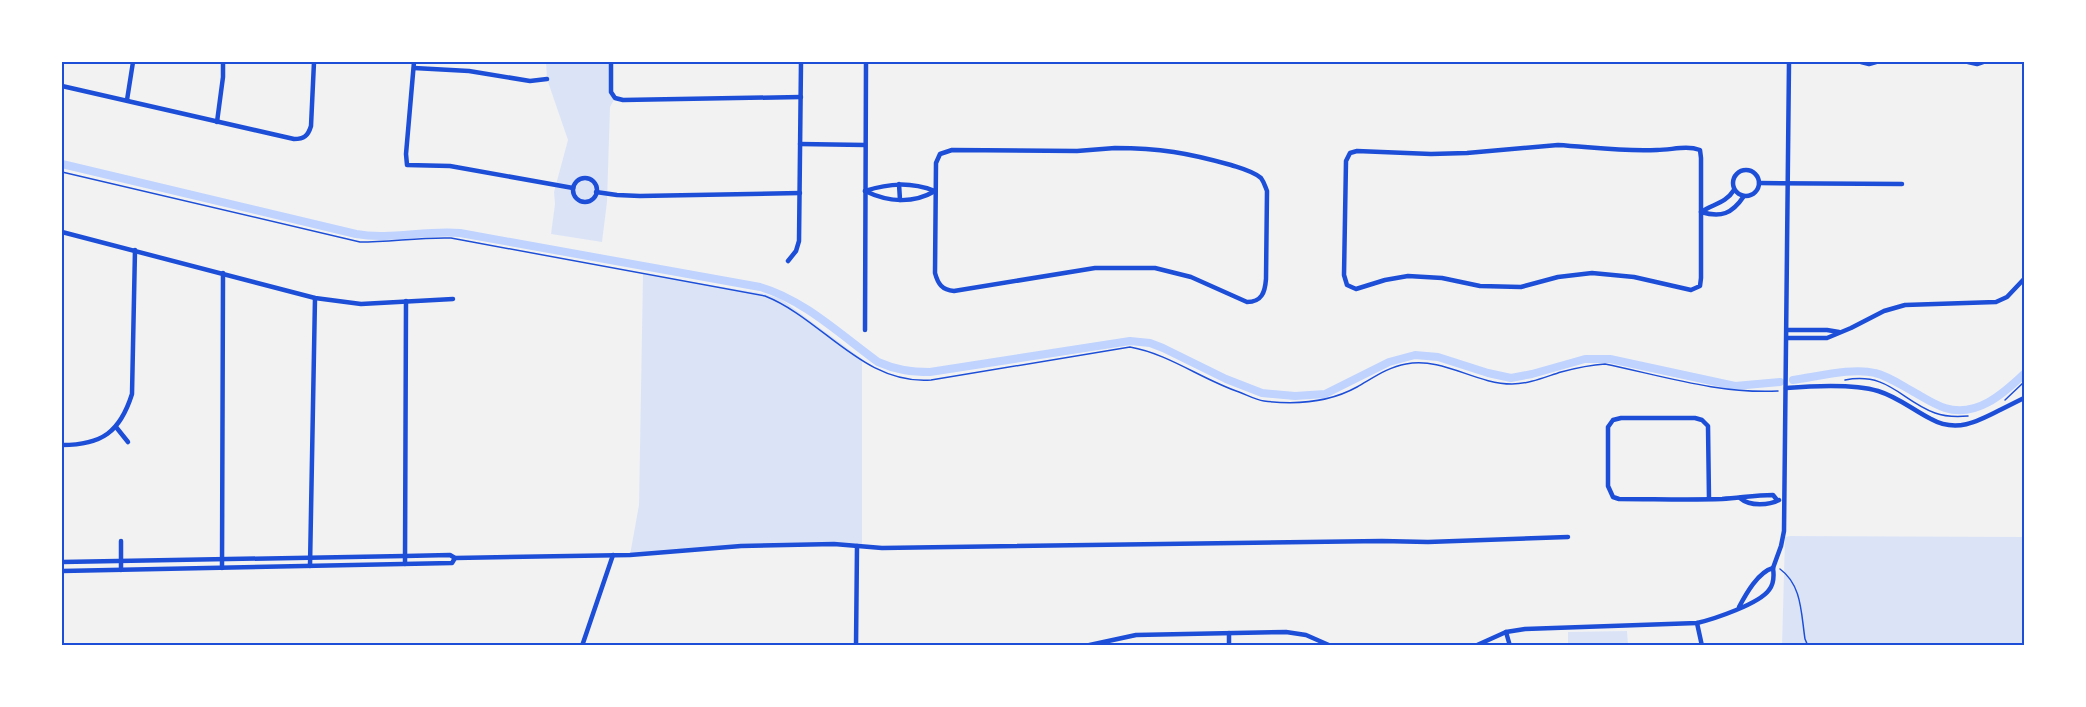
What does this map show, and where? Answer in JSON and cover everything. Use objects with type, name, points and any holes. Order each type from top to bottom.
[{"type":"street","points":[[127,100],[133,62]]},
{"type":"street","points":[[217,122],[223,62]]},
{"type":"street","points":[[62,86],[294,139],[306,137],[311,126],[314,62]]},
{"type":"street","points":[[414,62],[407,165],[450,166],[573,188]]},
{"type":"street","points":[[611,62],[611,92],[615,98],[622,100],[801,97]]},
{"type":"street","points":[[788,261],[800,241],[801,62]]},
{"type":"street","points":[[865,330],[866,62]]},
{"type":"street","points":[[1475,645],[1506,632],[1525,628],[1697,623],[1719,618],[1754,601],[1770,590],[1784,531],[1789,62]]},
{"type":"street","points":[[1861,62],[1869,64],[1876,62]]},
{"type":"street","points":[[1968,62],[1977,64],[1983,62]]},
{"type":"street","points":[[414,68],[469,71],[530,81],[548,79]]},
{"type":"street","points":[[800,144],[865,145]]},
{"type":"street","points":[[1558,145],[1615,150],[1692,147],[1700,150],[1701,212],[1700,286],[1691,290],[1634,277],[1592,273],[1558,277],[1521,287],[1490,287],[1442,278],[1408,276],[1356,289],[1347,285],[1344,275],[1346,160],[1350,153],[1358,151],[1431,154],[1558,145]]},
{"type":"street","points":[[1155,148],[1186,153],[1244,169],[1259,176],[1267,191],[1265,289],[1254,302],[1247,302],[1191,277],[1155,268],[1095,268],[946,291],[940,286],[935,273],[935,191],[936,163],[940,154],[952,150],[1077,151],[1155,148]]},
{"type":"street","points":[[1743,170],[1755,174],[1759,183],[1755,193],[1744,196],[1739,204],[1722,215],[1715,216],[1701,212],[1711,205],[1723,202],[1734,190],[1733,178],[1743,170]]},
{"type":"street","points":[[588,178],[596,185],[596,192],[589,201],[582,201],[575,196],[573,188],[578,180],[588,178]]},
{"type":"street","points":[[1759,183],[1902,184]]},
{"type":"street","points":[[865,191],[899,184],[921,186],[935,191]]},
{"type":"street","points":[[899,184],[900,200]]},
{"type":"street","points":[[1734,190],[1744,196]]},
{"type":"street","points":[[865,191],[877,197],[900,200],[924,198],[935,191]]},
{"type":"street","points":[[596,192],[640,196],[800,193]]},
{"type":"street","points":[[62,232],[315,298],[361,304],[453,299]]},
{"type":"street","points":[[62,444],[94,441],[116,427],[126,414],[132,394],[135,250]]},
{"type":"street","points":[[222,568],[223,273]]},
{"type":"street","points":[[1787,338],[1827,338],[1884,311],[1905,305],[1996,302],[2007,297],[2025,279]]},
{"type":"street","points":[[310,566],[315,298]]},
{"type":"street","points":[[405,564],[406,301]]},
{"type":"street","points":[[1787,330],[1839,333]]},
{"type":"street","points":[[1818,330],[1818,338]]},
{"type":"street","points":[[1786,388],[1850,388],[1878,391],[1892,396],[1946,426],[1966,425],[1982,420],[2025,398]]},
{"type":"street","points":[[1709,499],[1708,426],[1702,420],[1695,418],[1621,418],[1613,420],[1608,427],[1608,486],[1613,497],[1619,499],[1709,499],[1773,495],[1777,500]]},
{"type":"street","points":[[116,427],[128,442]]},
{"type":"street","points":[[1755,495],[1755,503]]},
{"type":"street","points":[[1740,498],[1744,502],[1773,504],[1777,500],[1784,500]]},
{"type":"street","points":[[62,562],[450,555],[455,558],[613,555],[669,553],[719,546],[834,544],[882,548],[1428,542],[1568,537]]},
{"type":"street","points":[[121,541],[121,570]]},
{"type":"street","points":[[856,645],[857,546]]},
{"type":"street","points":[[582,645],[613,555]]},
{"type":"street","points":[[62,571],[452,563],[455,558]]},
{"type":"street","points":[[1739,607],[1746,593],[1765,570],[1774,566]]},
{"type":"street","points":[[1754,585],[1763,595]]},
{"type":"street","points":[[1697,623],[1702,645]]},
{"type":"street","points":[[1084,645],[1136,635],[1286,632],[1306,635],[1331,645]]},
{"type":"street","points":[[1506,632],[1510,645]]},
{"type":"street","points":[[1228,645],[1229,633]]},
{"type":"path","points":[[62,171],[360,242],[451,238],[765,296],[780,302],[803,317],[876,370],[907,380],[931,380],[1130,347],[1161,355],[1225,387],[1261,401],[1295,404],[1326,400],[1388,369],[1423,362],[1442,365],[1496,382],[1512,384],[1589,365],[1605,364],[1726,390],[1760,392],[1786,388]]},
{"type":"path","points":[[1841,381],[1869,378],[1879,381],[1935,413],[1958,417],[1971,416]]},
{"type":"path","points":[[2002,402],[2025,382]]},
{"type":"path","points":[[1774,566],[1790,576],[1796,585],[1804,639],[1808,645]]},
{"type":"shaded area","points":[[546,62],[611,62],[611,92],[615,98],[610,107],[607,202],[602,242],[551,234],[555,204],[554,192],[568,140],[547,79]]},
{"type":"shaded area","points":[[643,274],[765,294],[781,299],[862,359],[862,546],[788,545],[630,555],[639,505]]},
{"type":"shaded area","points":[[1785,537],[2024,537],[2024,645],[1782,646]]},
{"type":"shaded area","points":[[1627,631],[1628,645],[1568,645],[1568,632]]},
{"type":"waterway","points":[[62,164],[356,234],[382,236],[460,233],[760,287],[807,309],[878,362],[910,371],[930,372],[1130,341],[1150,343],[1163,348],[1226,379],[1262,393],[1295,396],[1325,394],[1389,362],[1415,355],[1438,357],[1511,378],[1585,359],[1610,359],[1735,386],[1780,382]]},
{"type":"waterway","points":[[1793,380],[1866,371],[1890,378],[1945,408],[1967,410],[1998,396],[2024,374]]}]
